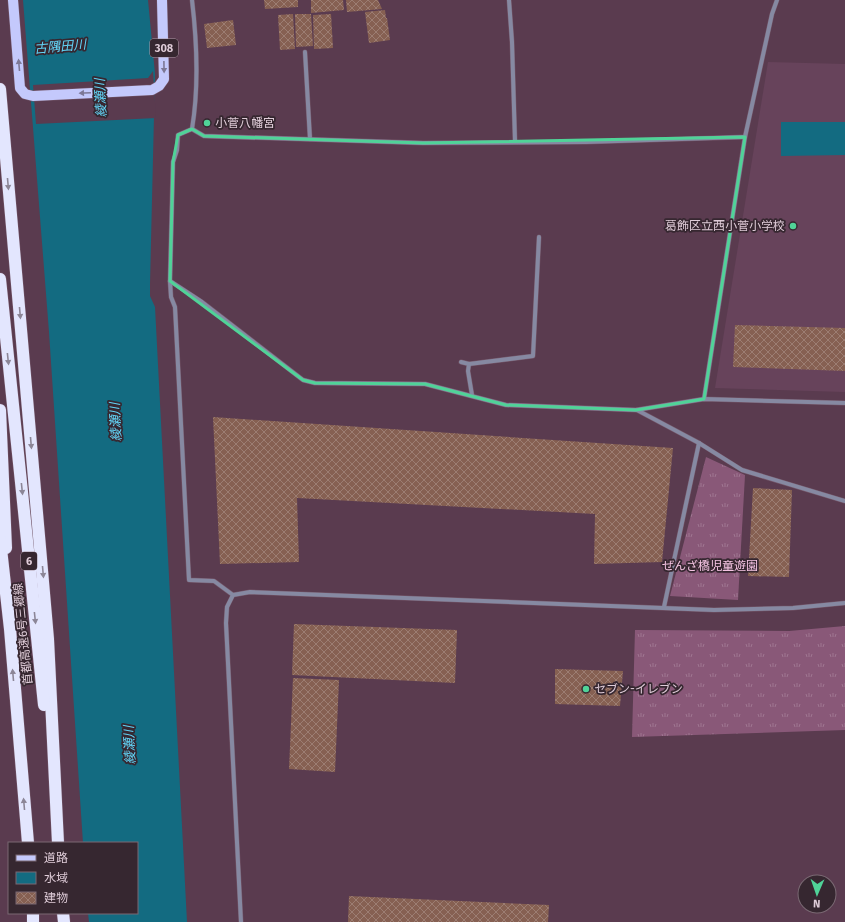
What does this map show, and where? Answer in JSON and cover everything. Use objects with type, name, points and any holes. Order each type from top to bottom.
[{"type":"highway","points":[[0,89],[48,639],[58,842]]},
{"type":"highway","name":"首都高速6号三郷線","points":[[0,279],[58,842]]},
{"type":"highway","points":[[0,410],[10,629]]},
{"type":"highway","name":"首都高速6号三郷線","points":[[0,540],[10,629],[28,842]]},
{"type":"main road","name":"308","points":[[13,0],[20,88],[25,94],[33,96],[152,90],[159,86],[164,79],[162,0]]},
{"type":"street","points":[[192,0],[196,96],[192,129]]},
{"type":"street","points":[[509,0],[512,42],[515,142]]},
{"type":"street","points":[[704,399],[745,137],[772,14],[777,0]]},
{"type":"street","points":[[305,52],[310,138]]},
{"type":"street","points":[[192,129],[204,136],[310,138],[407,143],[586,142],[745,137]]},
{"type":"street","points":[[192,129],[178,135],[177,150],[173,162],[170,281],[171,297],[175,307],[189,580],[214,581],[233,595],[250,592],[714,610],[785,608],[845,603]]},
{"type":"street","points":[[461,362],[469,364],[533,356],[539,237]]},
{"type":"street","points":[[170,281],[202,302],[303,380],[315,383],[425,384],[506,405],[636,410],[704,399],[845,403]]},
{"type":"street","points":[[469,364],[468,371],[472,395]]},
{"type":"street","points":[[636,410],[699,442],[742,470],[845,501]]},
{"type":"street","points":[[664,607],[699,442]]},
{"type":"street","points":[[233,595],[227,607],[226,623],[241,922]]},
{"type":"highlighted area","points":[[192,129],[204,136],[423,143],[745,137],[704,399],[636,410],[506,405],[425,384],[315,383],[303,380],[170,281],[173,162],[178,135]]},
{"type":"shaded area","name":"葛飾区立西小菅小学校","points":[[768,62],[845,64],[845,392],[715,388]]},
{"type":"green space","name":"ぜんざ橋児童遊園","points":[[706,457],[745,475],[738,600],[670,596]]},
{"type":"green space","points":[[845,626],[845,730],[632,737],[635,630],[789,631]]},
{"type":"water","points":[[23,0],[148,0],[155,74],[150,296],[155,307],[187,922],[89,922],[88,914],[138,914],[138,842],[83,842],[49,332]]},
{"type":"water","points":[[781,122],[845,122],[845,155],[781,156]]},
{"type":"pier","points":[[153,71],[156,118],[36,124],[33,85],[148,78]]},
{"type":"building","points":[[264,0],[298,0],[298,7],[265,9]]},
{"type":"building","points":[[311,0],[343,0],[344,10],[311,13]]},
{"type":"building","points":[[346,0],[378,0],[382,9],[347,12]]},
{"type":"building","points":[[385,10],[390,40],[369,43],[365,12]]},
{"type":"building","points":[[293,14],[295,49],[280,50],[278,15]]},
{"type":"building","points":[[295,14],[311,14],[313,46],[296,47]]},
{"type":"building","points":[[331,14],[333,48],[314,49],[313,15]]},
{"type":"building","points":[[233,20],[236,45],[207,48],[204,24]]},
{"type":"building","points":[[735,325],[845,328],[845,371],[733,367]]},
{"type":"building","points":[[213,417],[673,448],[662,562],[594,564],[595,514],[297,498],[299,562],[220,564]]},
{"type":"building","points":[[753,488],[792,490],[789,577],[748,576]]},
{"type":"building","points":[[294,624],[457,630],[455,683],[292,675]]},
{"type":"building","points":[[555,669],[623,671],[620,706],[555,704]]},
{"type":"building","points":[[293,678],[339,680],[335,772],[289,769]]},
{"type":"building","points":[[349,896],[549,905],[548,922],[348,922]]},
{"type":"place","name":"小菅八幡宮","points":[[207,123]]},
{"type":"place","name":"葛飾区立西小菅小学校","points":[[793,226]]},
{"type":"place","name":"セブン-イレブン","points":[[586,689]]},
{"type":"water label","name":"古隅田川","points":[[60,46]]},
{"type":"water label","name":"綾瀬川","points":[[100,98]]},
{"type":"water label","name":"綾瀬川","points":[[115,422]]},
{"type":"water label","name":"綾瀬川","points":[[129,745]]}]
